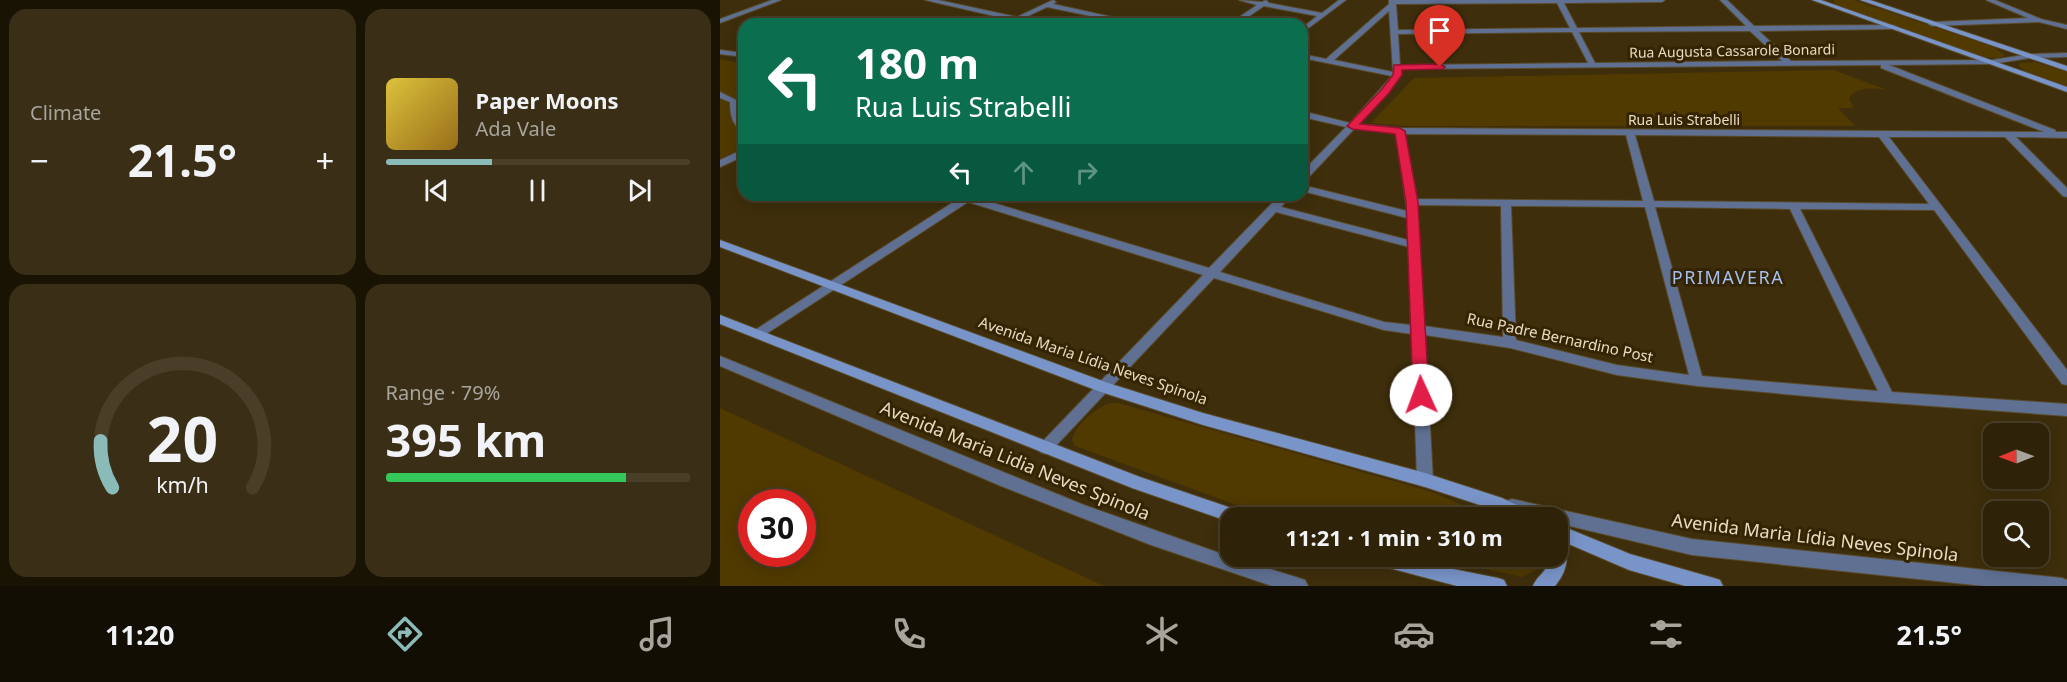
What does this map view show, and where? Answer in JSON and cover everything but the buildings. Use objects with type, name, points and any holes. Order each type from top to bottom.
[{"type":"main road","points":[[1815,0],[2067,90]]},
{"type":"main road","points":[[1863,0],[2067,69]]},
{"type":"main road","name":"Avenida Maria Lídia Neves Spinola","points":[[720,243],[1103,387],[1203,418],[1425,480],[1504,507]]},
{"type":"main road","points":[[720,319],[1045,448],[1220,511]]},
{"type":"main road","points":[[1568,536],[1629,562],[1714,586]]},
{"type":"main road","points":[[1414,567],[1498,586]]},
{"type":"main road","points":[[1542,586],[1548,582],[1558,567]]},
{"type":"street","points":[[720,21],[778,0]]},
{"type":"street","points":[[928,0],[1013,18]]},
{"type":"street","points":[[949,4],[959,0]]},
{"type":"street","points":[[1020,18],[1058,0]]},
{"type":"street","points":[[1242,0],[1267,2],[1323,15]]},
{"type":"street","points":[[1308,26],[1343,0]]},
{"type":"street","points":[[1328,61],[1392,2],[1662,0]]},
{"type":"street","points":[[1723,0],[1789,64]]},
{"type":"street","points":[[1989,0],[2039,20],[2067,27]]},
{"type":"street","points":[[1559,1],[1593,66]]},
{"type":"street","points":[[1242,18],[1267,2]]},
{"type":"street","points":[[1308,172],[1385,91],[1397,71],[1392,2]]},
{"type":"street","points":[[1046,5],[1110,18]]},
{"type":"street","points":[[1932,24],[2039,20]]},
{"type":"street","points":[[1394,32],[1893,27]]},
{"type":"street","points":[[720,52],[738,54]]},
{"type":"street","name":"Rua Augusta Cassarole Bonardi","points":[[1308,57],[1397,71],[1593,66],[1992,62],[2030,56],[2067,55]]},
{"type":"street","points":[[1878,63],[2064,136]]},
{"type":"street","points":[[720,95],[734,101],[735,118],[738,122]]},
{"type":"street","name":"Rua Luis Strabelli","points":[[1308,115],[1352,126],[1400,131],[2064,136]]},
{"type":"street","points":[[1400,131],[1412,202],[1425,480]]},
{"type":"street","points":[[1630,134],[1697,381]]},
{"type":"street","points":[[1882,134],[2067,380]]},
{"type":"street","points":[[2007,134],[2067,194]]},
{"type":"street","points":[[720,164],[738,155]]},
{"type":"street","points":[[1308,190],[1413,216]]},
{"type":"street","points":[[759,333],[958,201]]},
{"type":"street","name":"Rua Padre Bernardino Post","points":[[981,201],[1384,326],[1455,333],[1510,343],[1577,362],[1697,381],[2067,410]]},
{"type":"street","points":[[1045,448],[1280,201]]},
{"type":"street","points":[[1412,202],[1936,207]]},
{"type":"street","points":[[1506,203],[1510,343]]},
{"type":"street","points":[[1793,205],[1887,396]]},
{"type":"street","points":[[1274,208],[1414,245]]},
{"type":"street","name":"Avenida Maria Lidia Neves Spinola","points":[[720,361],[1023,488],[1152,537],[1299,586]]},
{"type":"street","name":"Avenida Maria Lídia Neves Spinola","points":[[1496,503],[1692,547],[2062,586]]},
{"type":"shaded area","points":[[1834,0],[1853,0],[1994,47],[2005,55],[1998,58],[1983,57],[1838,6],[1833,3]]},
{"type":"shaded area","points":[[720,59],[738,63],[738,150],[720,159]]},
{"type":"shaded area","points":[[2034,62],[2067,72],[2067,86],[2026,72],[2018,65]]},
{"type":"shaded area","points":[[1834,70],[1887,90],[1860,90],[1849,99],[1854,108],[1838,108],[1855,126],[1406,126],[1371,123],[1414,78]]},
{"type":"shaded area","points":[[1118,403],[1432,492],[1467,507],[1245,507],[1075,446],[1072,440],[1082,422],[1105,405]]},
{"type":"shaded area","points":[[720,408],[1104,586],[720,586]]},
{"type":"shaded area","points":[[1477,567],[1539,567],[1522,577]]},
{"type":"district","name":"PRIMAVERA","points":[[1728,278]]},
{"type":"route","points":[[1421,395],[1412,202],[1400,131],[1352,126],[1385,91],[1397,75],[1397,67],[1440,67]]}]
